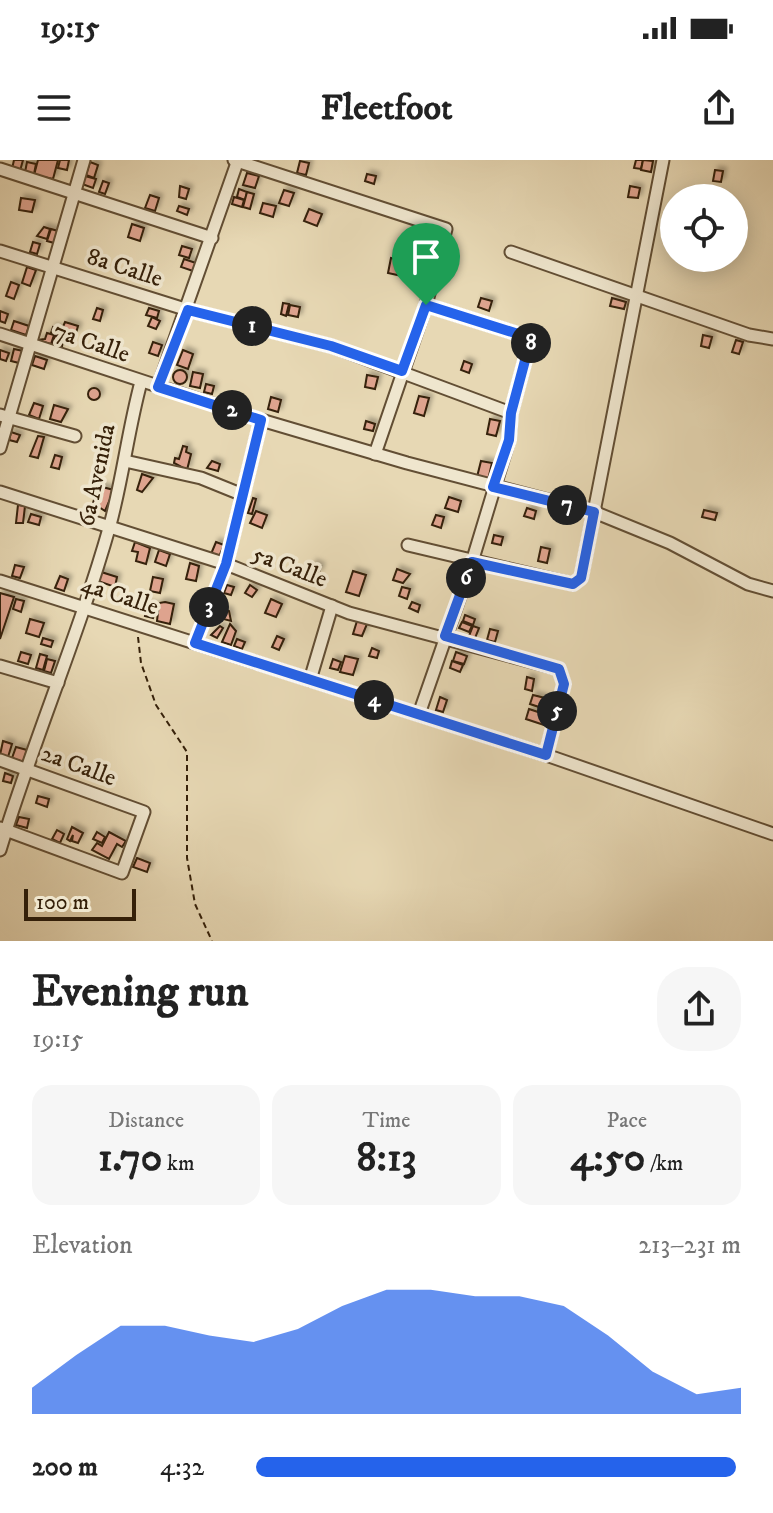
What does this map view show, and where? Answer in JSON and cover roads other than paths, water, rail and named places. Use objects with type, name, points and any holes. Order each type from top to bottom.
[{"type":"street","points":[[0,448],[4,416],[32,344],[84,160]]},
{"type":"street","points":[[158,387],[188,310],[237,160],[446,229],[426,305],[375,454]]},
{"type":"street","points":[[408,545],[573,584],[581,578],[663,160]]},
{"type":"street","points":[[0,169],[212,238]]},
{"type":"street","name":"8a Calle","points":[[0,251],[188,310],[331,346],[511,413]]},
{"type":"street","points":[[511,252],[749,335],[773,339]]},
{"type":"street","points":[[419,714],[472,562],[509,440],[511,413],[531,338],[426,305]]},
{"type":"street","name":"7a Calle","points":[[0,334],[261,420],[493,487],[594,512],[670,543],[748,584],[773,591]]},
{"type":"street","name":"6a Avenida","points":[[0,850],[3,829],[28,770],[109,527],[125,461],[124,445],[141,382]]},
{"type":"street","points":[[4,416],[75,436]]},
{"type":"street","points":[[195,643],[226,564],[261,420]]},
{"type":"street","points":[[125,461],[201,478],[243,495]]},
{"type":"street","name":"5a Calle","points":[[0,492],[226,564],[332,606],[559,669],[563,676],[546,755]]},
{"type":"street","name":"4a Calle","points":[[0,581],[546,755],[773,834]]},
{"type":"street","points":[[310,680],[332,606]]},
{"type":"street","points":[[0,666],[58,683]]},
{"type":"street","name":"2a Calle","points":[[0,760],[144,812],[122,873],[3,829]]}]
